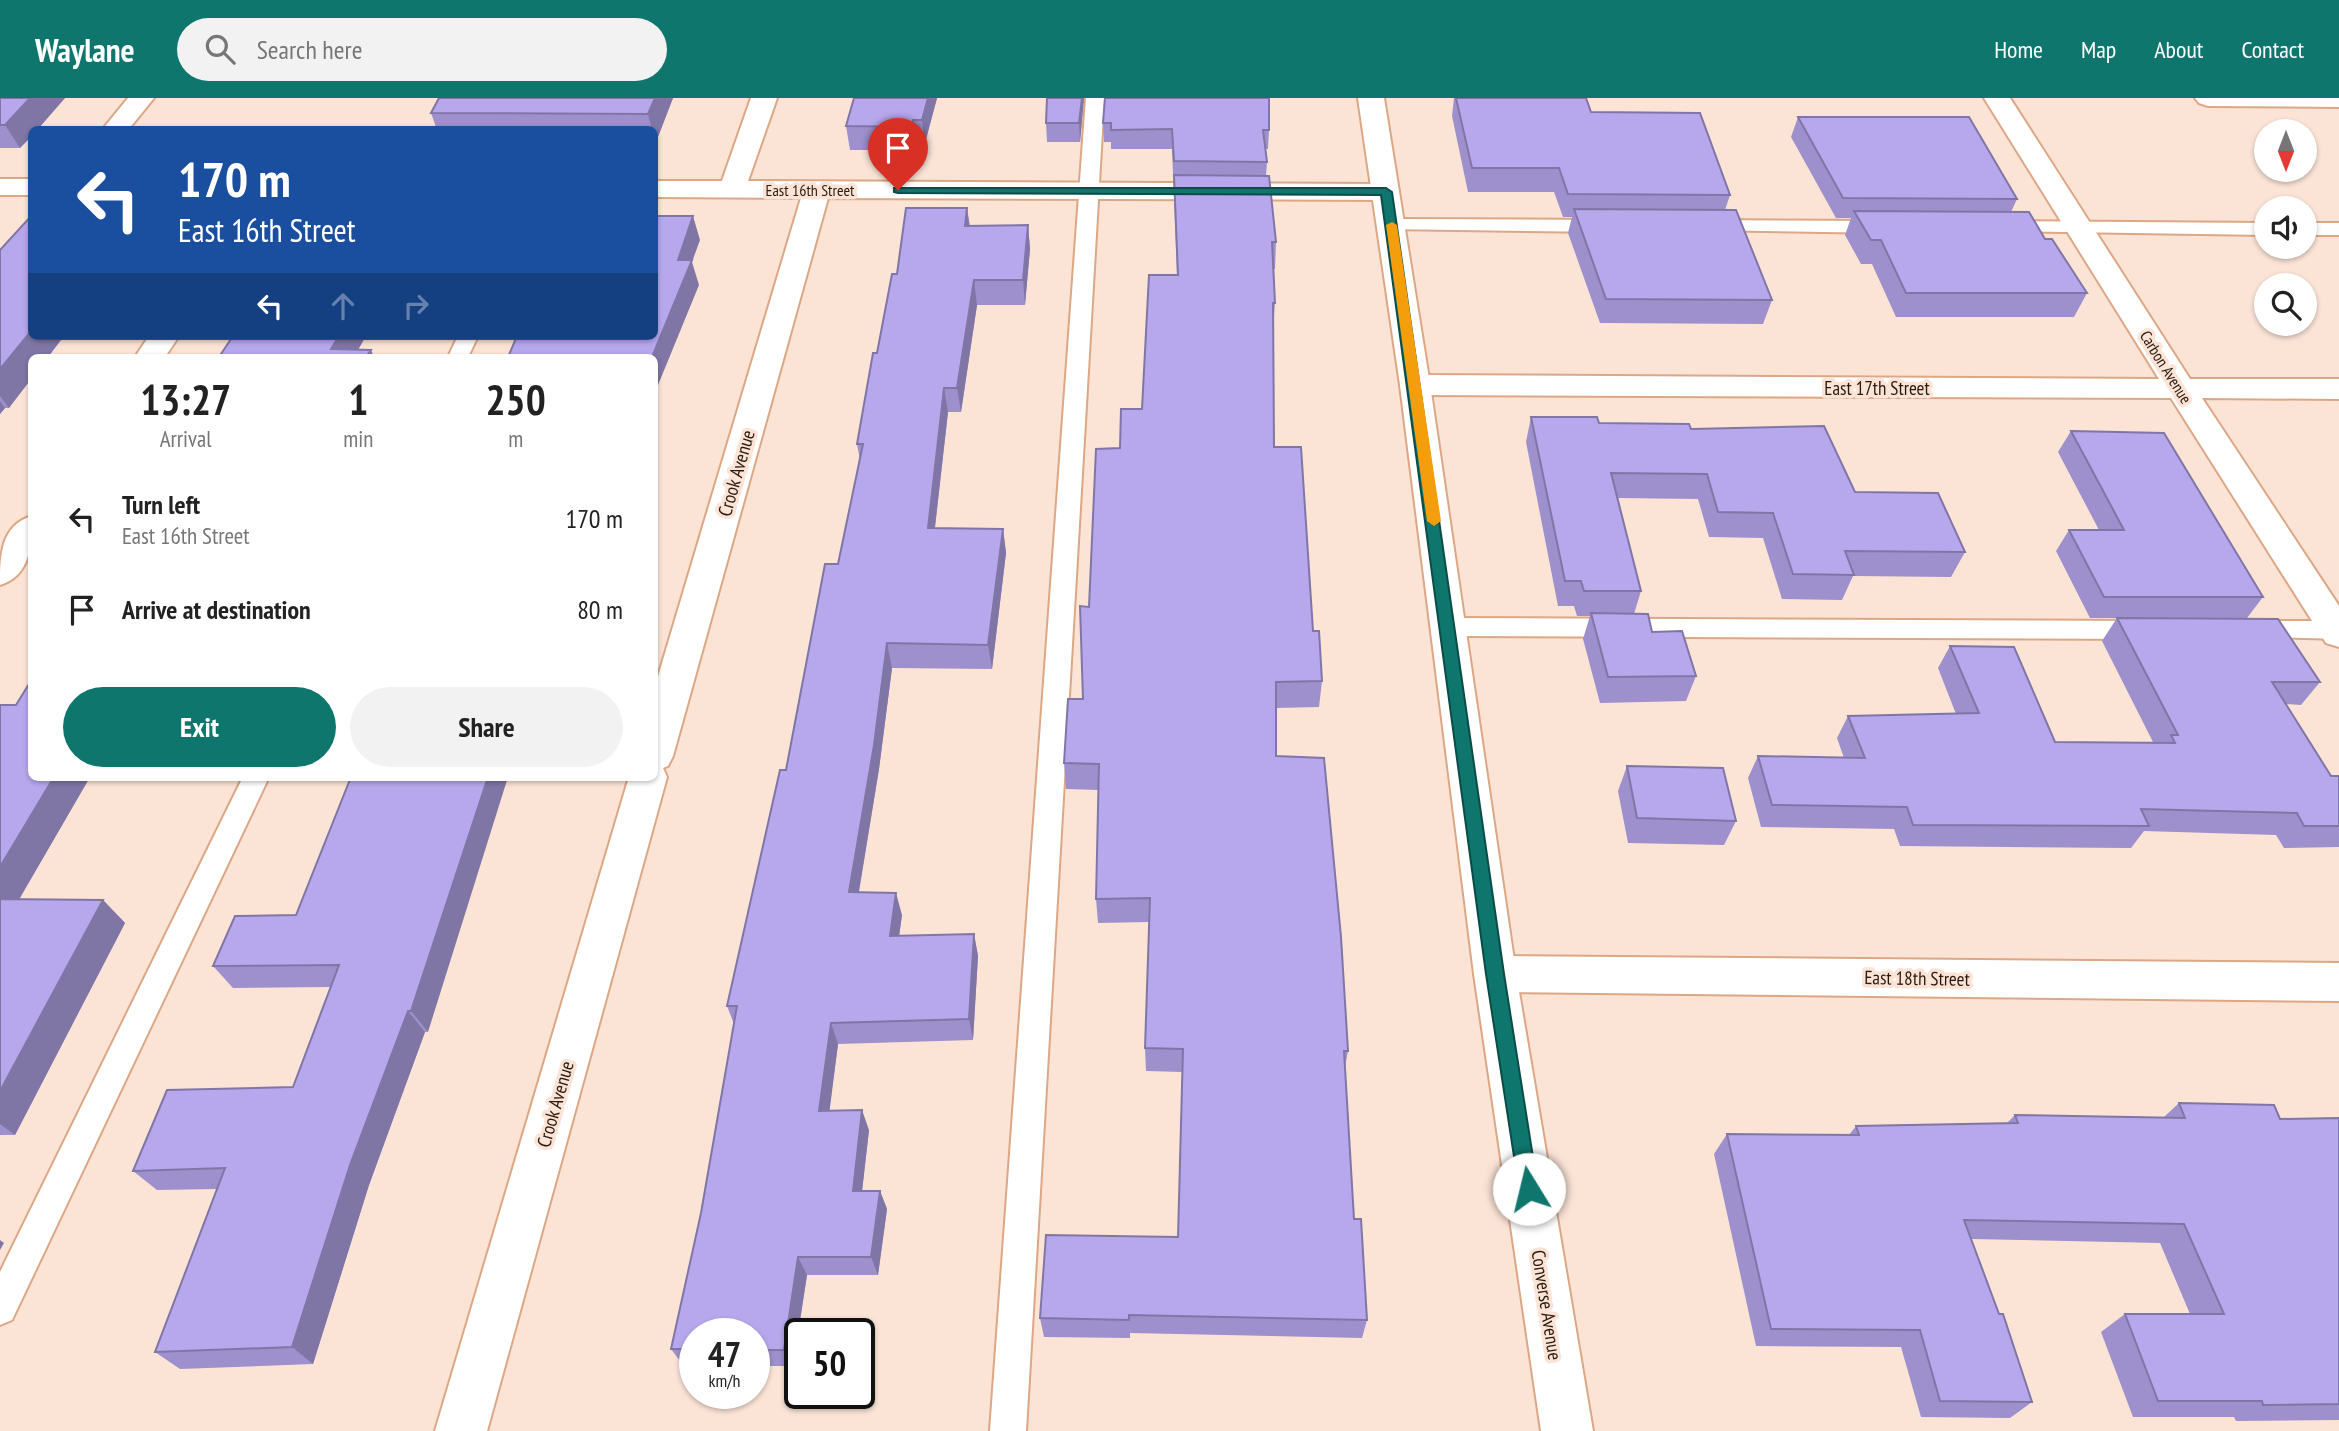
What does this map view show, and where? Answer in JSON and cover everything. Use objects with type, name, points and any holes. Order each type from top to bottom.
[{"type":"street","points":[[117,126],[141,98]]},
{"type":"street","points":[[732,190],[764,98]]},
{"type":"street","name":"Converse Avenue","points":[[1371,98],[1415,385],[1495,974],[1567,1431]]},
{"type":"street","name":"Carbon Avenue","points":[[1997,98],[2082,228],[2180,389],[2338,632]]},
{"type":"street","points":[[2208,98],[2339,99]]},
{"type":"street","points":[[0,187],[28,187]]},
{"type":"street","name":"East 16th Street","points":[[658,189],[1089,191],[1389,208]]},
{"type":"street","name":"Crook Avenue","points":[[658,742],[817,190]]},
{"type":"street","name":"East 17th Street","points":[[1415,385],[2339,389]]},
{"type":"street","points":[[0,573],[28,533]]},
{"type":"street","name":"Crook Avenue","points":[[461,1431],[647,781]]},
{"type":"street","name":"East 18th Street","points":[[1495,974],[2339,982]]},
{"type":"lane","points":[[1008,1431],[1095,98]]},
{"type":"lane","points":[[1389,208],[1626,226]]},
{"type":"lane","points":[[1695,226],[1902,227]]},
{"type":"lane","points":[[1985,228],[2254,229]]},
{"type":"lane","points":[[2317,229],[2339,229]]},
{"type":"lane","points":[[1448,627],[2170,630]]},
{"type":"lane","points":[[2226,630],[2338,632]]},
{"type":"lane","points":[[0,1308],[254,781]]},
{"type":"building","points":[[0,98],[30,98],[5,125],[0,125]]},
{"type":"building","points":[[439,98],[655,98],[648,114],[431,113]]},
{"type":"building","points":[[854,98],[928,98],[922,120],[913,120],[911,127],[846,126]]},
{"type":"building","points":[[1047,98],[1082,98],[1079,123],[1046,123]]},
{"type":"building","points":[[1105,98],[1269,98],[1269,130],[1263,130],[1267,162],[1174,161],[1172,129],[1111,130],[1111,123],[1103,123]]},
{"type":"building","points":[[1456,98],[1586,98],[1591,112],[1700,113],[1730,195],[1568,194],[1559,168],[1472,168]]},
{"type":"building","points":[[1798,117],[1969,117],[2017,199],[1843,198]]},
{"type":"building","points":[[1174,175],[1269,176],[1276,242],[1272,242],[1275,303],[1274,447],[1301,447],[1313,631],[1319,631],[1322,681],[1276,682],[1276,756],[1324,758],[1341,937],[1348,1051],[1344,1051],[1354,1219],[1361,1219],[1367,1320],[1129,1315],[1129,1320],[1040,1318],[1046,1235],[1178,1237],[1183,1049],[1145,1048],[1150,898],[1096,899],[1099,764],[1064,763],[1068,699],[1083,699],[1080,606],[1089,607],[1096,449],[1120,448],[1121,409],[1142,409],[1149,275],[1178,275]]},
{"type":"building","points":[[906,208],[967,208],[965,226],[1028,225],[1023,280],[974,280],[957,388],[944,388],[928,528],[1003,529],[988,645],[887,643],[874,745],[849,892],[896,893],[890,936],[974,934],[969,1019],[831,1023],[819,1111],[862,1110],[853,1191],[880,1191],[871,1257],[798,1257],[789,1318],[784,1318],[784,1350],[770,1350],[770,1318],[679,1318],[679,1349],[671,1349],[701,1213],[737,1006],[727,1006],[780,770],[786,770],[825,564],[838,564],[863,444],[857,444],[873,353],[877,353],[892,274],[897,274]]},
{"type":"building","points":[[1574,209],[1736,210],[1772,300],[1606,299]]},
{"type":"building","points":[[1854,211],[2029,212],[2045,239],[2052,239],[2087,293],[1906,293],[1881,240],[1871,240]]},
{"type":"building","points":[[658,216],[693,216],[678,260],[692,260],[653,354],[509,354],[515,340],[658,340]]},
{"type":"building","points":[[28,219],[28,335],[0,369],[0,250]]},
{"type":"building","points":[[230,340],[337,340],[331,349],[371,350],[368,354],[221,354]]},
{"type":"building","points":[[1531,417],[1597,417],[1599,423],[1689,424],[1691,429],[1824,426],[1855,492],[1938,493],[1965,552],[1845,551],[1854,575],[1793,574],[1773,513],[1718,512],[1707,474],[1611,473],[1641,591],[1584,591],[1581,581],[1565,581]]},
{"type":"building","points":[[2071,431],[2164,433],[2263,597],[2104,597],[2069,530],[2124,530]]},
{"type":"building","points":[[1591,613],[1648,614],[1652,632],[1682,631],[1696,676],[1608,677]]},
{"type":"building","points":[[2117,618],[2278,619],[2320,682],[2272,682],[2331,776],[2339,776],[2339,826],[2304,826],[2297,813],[2141,809],[2149,826],[1913,825],[1907,807],[1772,805],[1758,756],[1865,758],[1848,716],[1979,713],[1950,646],[2014,647],[2055,742],[2175,743],[2171,735],[2178,735]]},
{"type":"building","points":[[28,686],[28,781],[52,781],[0,867],[0,705],[16,705]]},
{"type":"building","points":[[1627,766],[1723,768],[1736,821],[1637,818]]},
{"type":"building","points":[[349,781],[487,781],[411,1011],[408,1011],[350,1165],[292,1347],[155,1352],[225,1168],[133,1171],[167,1090],[293,1087],[339,965],[213,966],[235,916],[296,915]]},
{"type":"building","points":[[0,899],[103,900],[0,1091]]},
{"type":"building","points":[[2179,1103],[2274,1105],[2280,1119],[2339,1118],[2339,1404],[2263,1405],[2262,1401],[2158,1401],[2125,1314],[2224,1314],[2184,1224],[1964,1220],[1999,1314],[2003,1314],[2032,1402],[1940,1401],[1920,1330],[1771,1329],[1727,1134],[1859,1135],[1856,1126],[2018,1123],[2015,1115],[2185,1118]]},
{"type":"slow traffic","points":[[1392,225],[1434,521]]},
{"type":"route","points":[[898,190],[1386,192],[1495,974],[1529,1189]]}]
